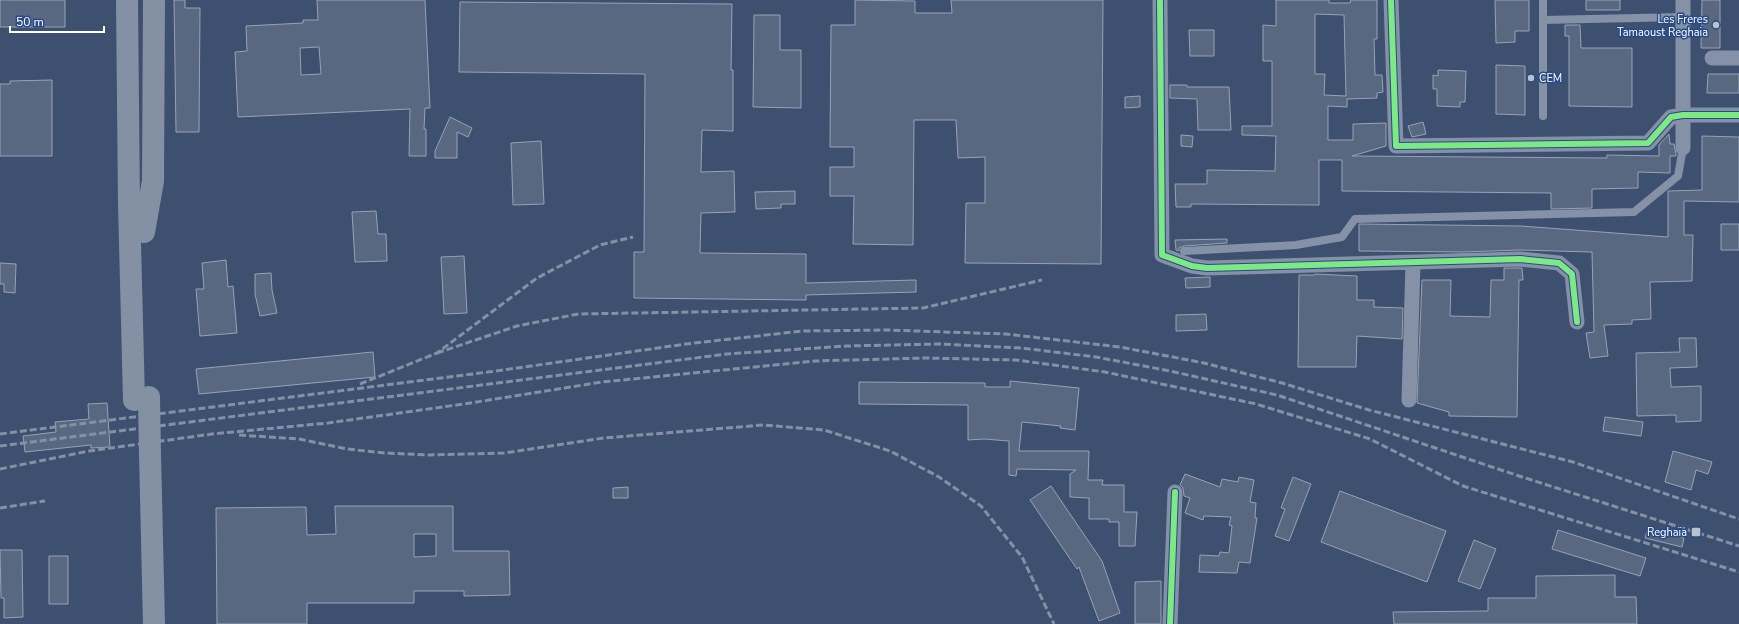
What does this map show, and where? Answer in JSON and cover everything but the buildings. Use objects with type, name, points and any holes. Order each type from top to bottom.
[{"type":"highway","points":[[115,0],[118,172],[137,237]]},
{"type":"highway","points":[[127,0],[136,111]]},
{"type":"highway","points":[[140,624],[143,454],[137,237],[136,111],[142,0]]},
{"type":"highway","points":[[137,237],[153,180],[154,0]]},
{"type":"highway","points":[[143,454],[154,624]]},
{"type":"street","points":[[1160,0],[1162,255],[1192,266],[1207,268],[1520,259],[1559,263],[1572,274],[1577,322]]},
{"type":"street","points":[[1391,0],[1396,146],[1648,143],[1670,117],[1683,115],[1739,115]]},
{"type":"street","points":[[1683,0],[1683,148]]},
{"type":"street","points":[[1712,58],[1739,58]]},
{"type":"street","points":[[1409,400],[1413,263]]},
{"type":"street","points":[[1170,624],[1175,492]]},
{"type":"lane","points":[[1543,0],[1543,116]]},
{"type":"lane","points":[[1542,20],[1683,17]]},
{"type":"lane","points":[[1184,251],[1296,246],[1342,237],[1355,219],[1634,212],[1678,176],[1683,148]]},
{"type":"railway","points":[[360,384],[437,353],[537,278],[600,245],[633,237]]},
{"type":"railway","points":[[437,353],[517,326],[578,314],[923,308],[1042,280]]},
{"type":"railway","points":[[0,434],[496,371],[686,344],[802,331],[887,330],[1006,334],[1120,347],[1204,363],[1282,383],[1369,410],[1573,462],[1739,519]]},
{"type":"railway","points":[[0,446],[727,354],[846,346],[939,344],[1021,348],[1096,357],[1170,371],[1277,395],[1519,476],[1739,546]]},
{"type":"railway","points":[[0,469],[89,451],[212,434],[328,423],[464,404],[602,382],[815,361],[924,358],[1016,360],[1105,372],[1256,404],[1370,439],[1463,486],[1739,572]]},
{"type":"railway","points":[[239,435],[299,439],[347,449],[385,453],[429,455],[504,453],[604,438],[763,425],[824,430],[890,451],[939,477],[981,506],[1022,557],[1054,624]]},
{"type":"railway","points":[[0,508],[45,501]]},
{"type":"cycle path","points":[[1160,0],[1162,255],[1192,266],[1207,268],[1520,259],[1559,263],[1572,274],[1577,322]]},
{"type":"cycle path","points":[[1391,0],[1396,146],[1648,143],[1671,117],[1683,115],[1739,115]]},
{"type":"cycle path","points":[[1170,624],[1175,492]]},
{"type":"place","name":"Les Freres Tamaoust Reghaia","points":[[1716,25]]},
{"type":"place","name":"CEM","points":[[1531,78]]},
{"type":"place","name":"Reghaïa","points":[[1696,532]]}]
